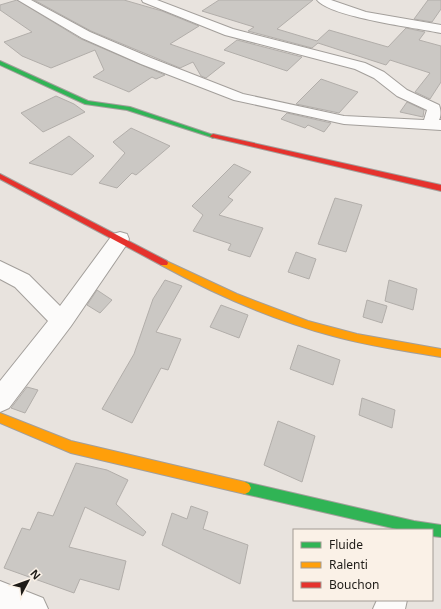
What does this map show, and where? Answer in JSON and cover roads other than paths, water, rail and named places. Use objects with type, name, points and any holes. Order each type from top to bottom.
[{"type":"street","points":[[23,0],[86,35],[239,97],[344,120],[366,123],[435,125],[434,108],[402,93],[372,71],[360,66],[225,31],[147,0]]},
{"type":"street","points":[[322,0],[345,10],[392,22],[441,29]]},
{"type":"street","points":[[0,63],[87,102],[128,108],[217,137],[441,188]]},
{"type":"street","points":[[0,176],[195,280],[276,314],[356,338],[441,353]]},
{"type":"street","points":[[0,400],[63,319],[120,239]]},
{"type":"street","points":[[0,269],[22,281],[53,313],[63,319]]},
{"type":"street","points":[[0,418],[71,448],[423,529]]},
{"type":"street","points":[[0,596],[32,609]]}]
